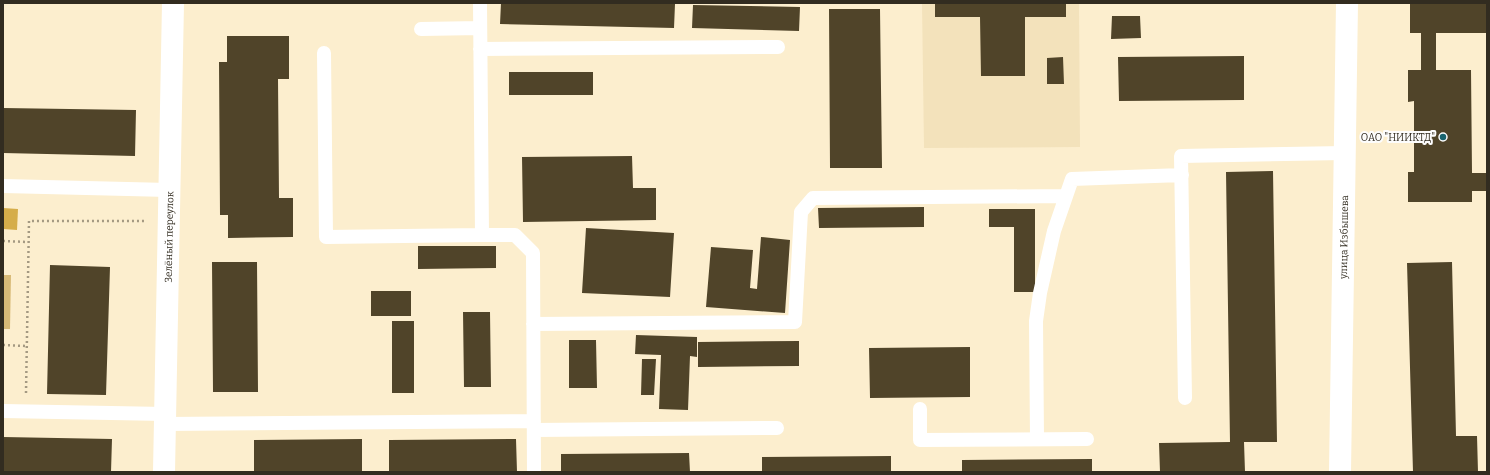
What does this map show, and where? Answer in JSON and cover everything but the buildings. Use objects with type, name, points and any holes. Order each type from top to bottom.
[{"type":"street","name":"Зелёный переулок","points":[[164,472],[173,3]]},
{"type":"street","name":"улица Избышева","points":[[1340,472],[1347,3]]},
{"type":"lane","points":[[480,3],[482,235]]},
{"type":"lane","points":[[421,28],[480,28]]},
{"type":"lane","points":[[480,50],[778,47]]},
{"type":"lane","points":[[324,53],[326,236],[515,235],[533,253],[534,472]]},
{"type":"lane","points":[[1185,398],[1181,156],[1345,153]]},
{"type":"lane","points":[[1037,439],[1036,321],[1051,246],[1065,196],[1072,179],[1182,175]]},
{"type":"lane","points":[[3,186],[169,190]]},
{"type":"lane","points":[[533,324],[795,322],[801,212],[813,198],[1065,196]]},
{"type":"lane","points":[[920,409],[920,440],[1087,439]]},
{"type":"lane","points":[[3,411],[165,419],[534,426],[777,428]]},
{"type":"path","points":[[26,411],[29,221],[169,221]]},
{"type":"path","points":[[3,241],[29,242]]},
{"type":"path","points":[[3,345],[26,346]]},
{"type":"shaded area","points":[[922,3],[1079,3],[1080,147],[924,148]]},
{"type":"shaded area","points":[[3,208],[18,209],[17,230],[3,229]]},
{"type":"shaded area","points":[[3,275],[11,275],[10,329],[3,329]]},
{"type":"place","name":"ОАО \"НИИКТД\"","points":[[1443,137]]}]
